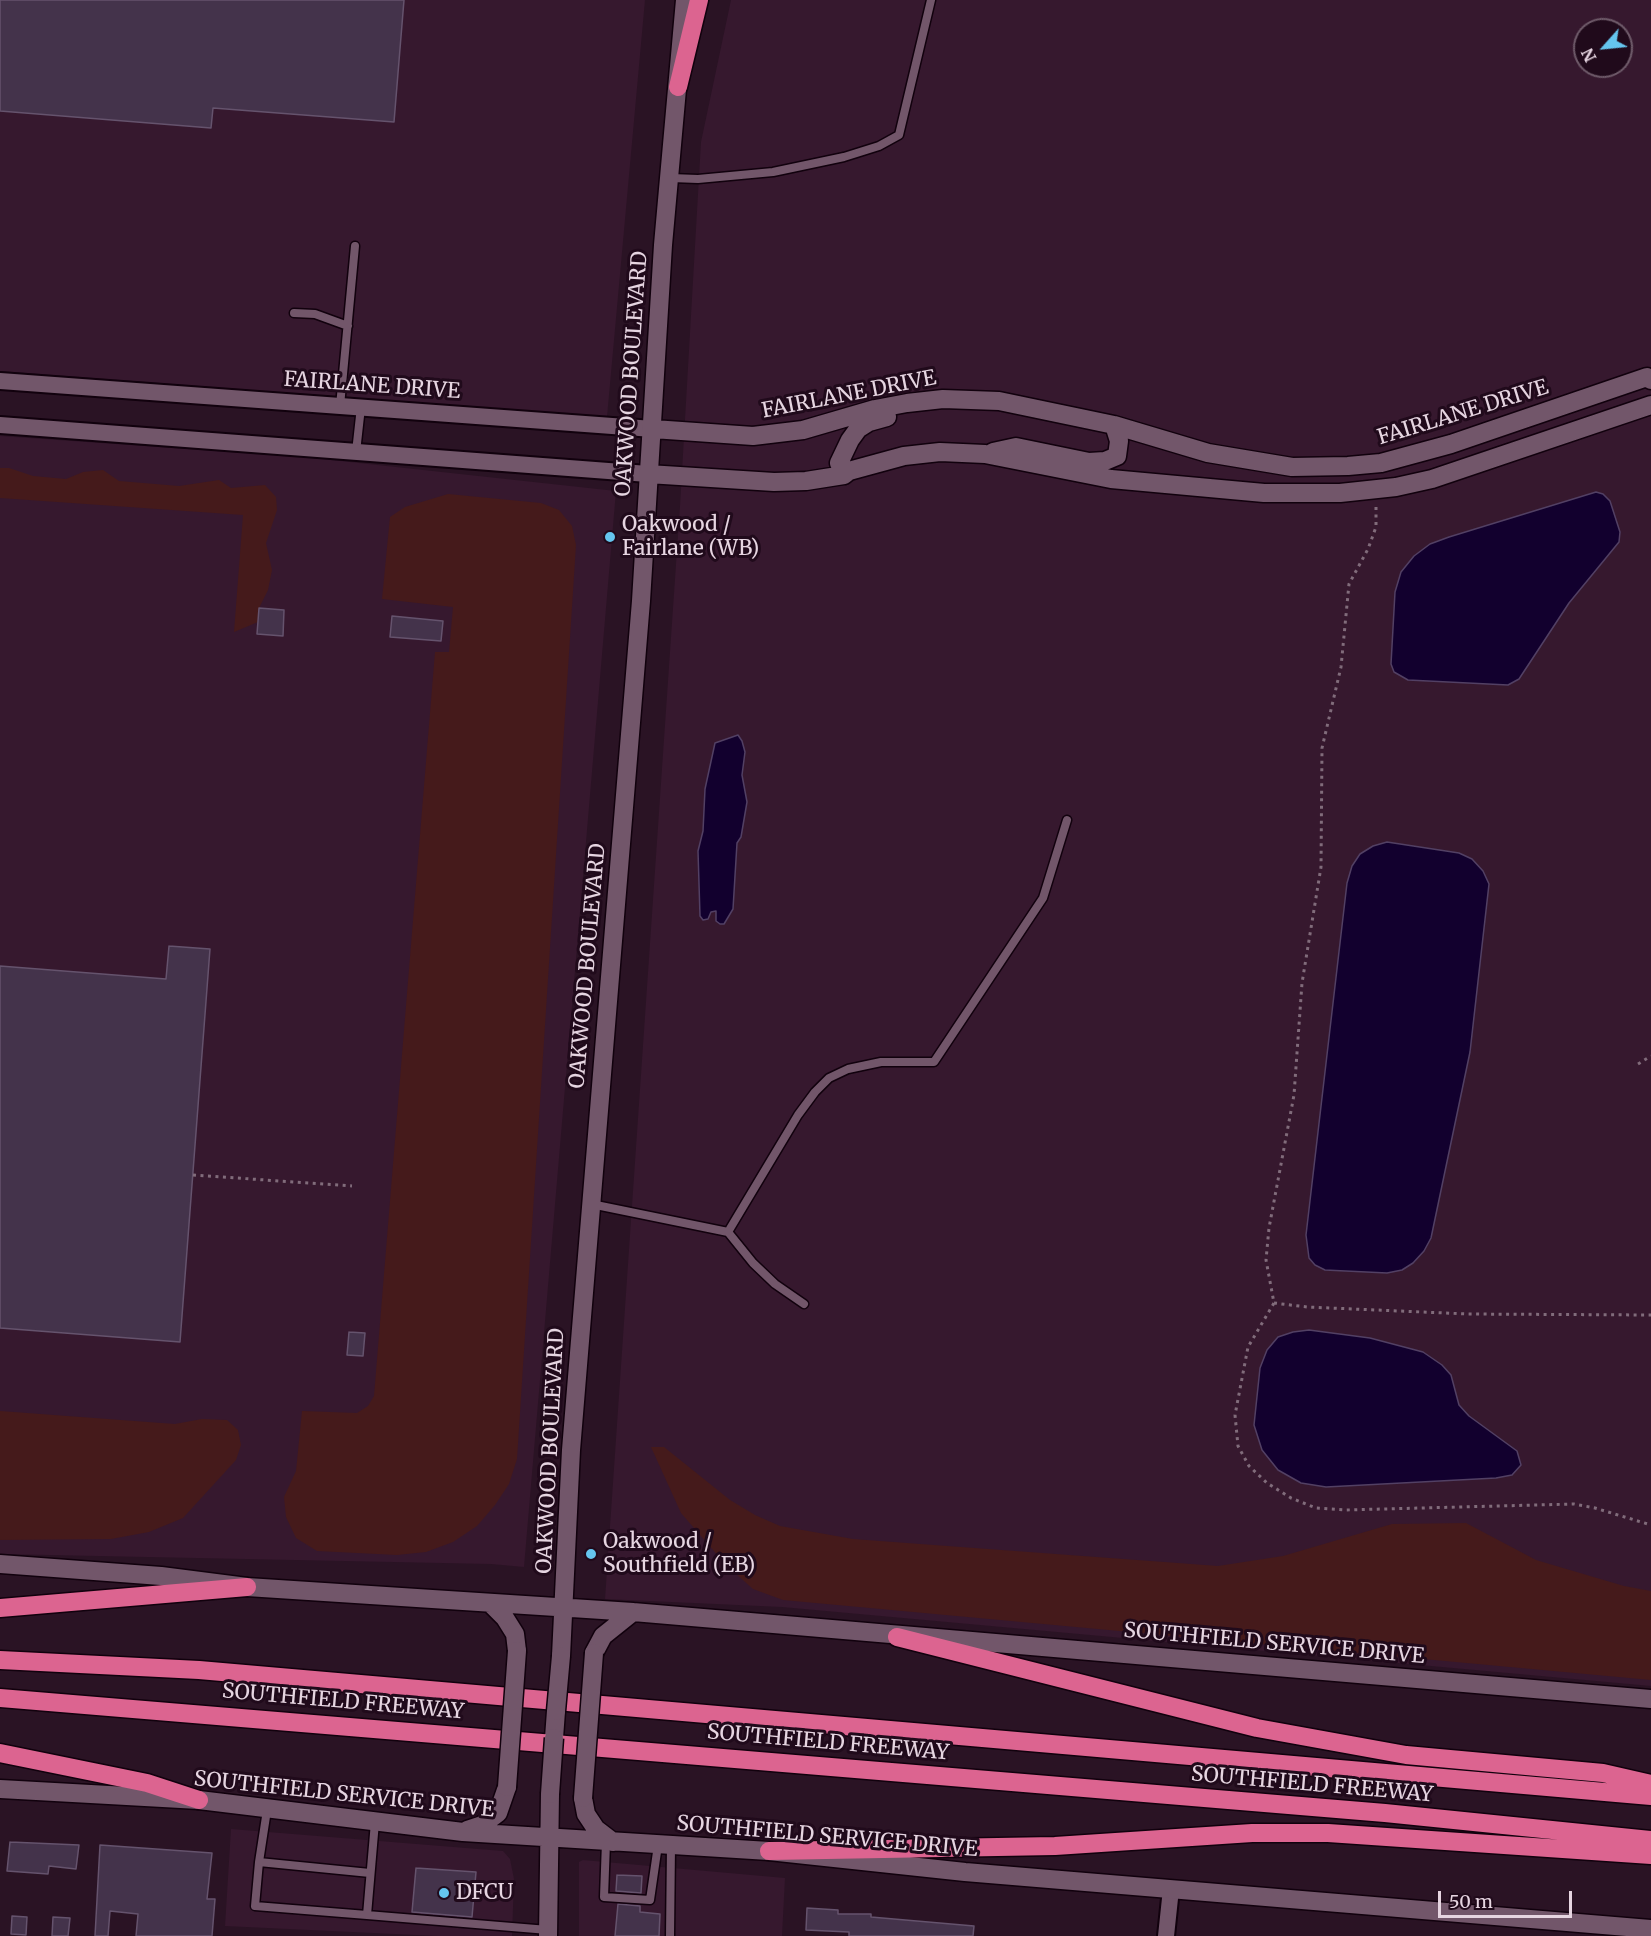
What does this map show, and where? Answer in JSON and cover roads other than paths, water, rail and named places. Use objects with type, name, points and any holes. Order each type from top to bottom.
[{"type":"highway","points":[[678,87],[699,0]]},
{"type":"highway","points":[[0,1608],[247,1587]]},
{"type":"highway","points":[[897,1637],[1257,1728],[1406,1755],[1603,1773],[1651,1784]]},
{"type":"highway","name":"SOUTHFIELD FREEWAY","points":[[0,1660],[199,1670],[1651,1796]]},
{"type":"highway","name":"SOUTHFIELD FREEWAY","points":[[0,1698],[1385,1813],[1651,1840]]},
{"type":"highway","points":[[0,1753],[147,1783],[199,1800]]},
{"type":"highway","points":[[769,1851],[1054,1846],[1252,1833],[1328,1833],[1651,1855]]},
{"type":"main road","name":"OAKWOOD BOULEVARD","points":[[548,1933],[550,1794],[565,1608],[571,1450],[640,613],[663,245],[671,178],[685,0]]},
{"type":"main road","name":"FAIRLANE DRIVE","points":[[653,429],[753,436],[803,430],[875,409],[943,399],[999,402],[1114,425],[1219,455],[1292,467],[1348,466],[1381,463],[1450,444],[1647,377],[1651,380]]},
{"type":"main road","points":[[844,475],[839,464],[850,440],[858,429],[869,422],[915,412],[999,402]]},
{"type":"main road","points":[[648,474],[774,482],[844,475],[849,471],[904,456],[940,452],[985,454],[1111,480],[1264,493],[1340,493],[1396,487],[1432,479],[1651,405]]},
{"type":"main road","points":[[985,454],[1016,447],[1089,462],[1106,461],[1117,456],[1119,441],[1114,425]]},
{"type":"main road","name":"SOUTHFIELD SERVICE DRIVE","points":[[0,1564],[149,1575],[247,1587],[633,1612],[897,1637],[962,1640],[1651,1699]]},
{"type":"main road","points":[[463,1832],[482,1825],[498,1813],[507,1787],[517,1651],[515,1634],[505,1618],[490,1603]]},
{"type":"main road","points":[[609,1842],[596,1830],[586,1814],[583,1798],[594,1653],[603,1636],[633,1612]]},
{"type":"main road","name":"SOUTHFIELD SERVICE DRIVE","points":[[0,1789],[199,1800],[463,1832],[769,1851],[954,1871],[1651,1929]]},
{"type":"street","name":"FAIRLANE DRIVE","points":[[0,381],[653,429]]},
{"type":"street","points":[[0,425],[648,474]]},
{"type":"street","points":[[1166,1936],[1171,1889]]},
{"type":"lane","points":[[671,178],[698,179],[773,172],[861,152],[879,146],[899,135],[931,0]]},
{"type":"lane","points":[[340,406],[355,246]]},
{"type":"lane","points":[[294,313],[315,314],[348,326]]},
{"type":"lane","points":[[356,452],[361,407]]},
{"type":"lane","points":[[728,1232],[798,1115],[814,1092],[829,1078],[848,1069],[881,1062],[934,1062],[1042,898],[1067,820]]},
{"type":"lane","points":[[591,1204],[728,1232],[753,1263],[775,1284],[804,1304]]},
{"type":"lane","points":[[267,1810],[255,1906],[548,1933]]},
{"type":"lane","points":[[366,1915],[375,1822]]},
{"type":"lane","points":[[609,1842],[604,1897],[650,1900],[665,1845]]},
{"type":"lane","points":[[665,1845],[670,1936]]},
{"type":"lane","points":[[259,1862],[370,1873]]},
{"type":"place","name":"Oakwood / Fairlane (WB)","points":[[610,537]]},
{"type":"place","name":"Oakwood / Southfield (EB)","points":[[591,1554]]},
{"type":"place","name":"DFCU","points":[[444,1893]]}]
